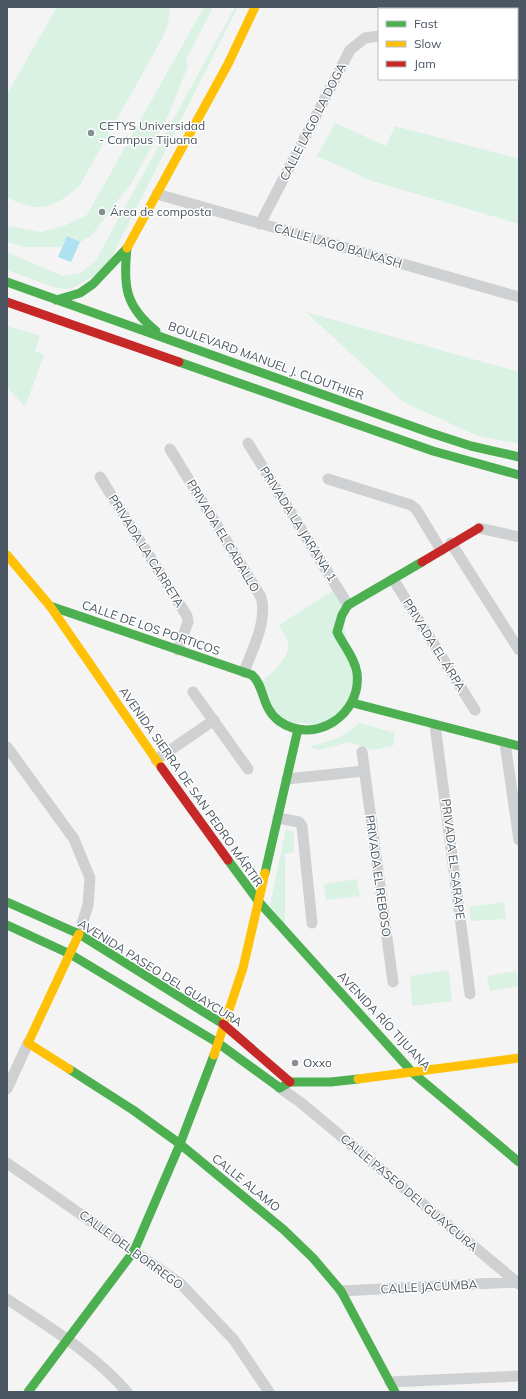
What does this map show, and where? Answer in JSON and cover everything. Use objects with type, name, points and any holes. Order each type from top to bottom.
[{"type":"street","points":[[56,300],[80,293],[94,284],[127,248],[228,64],[255,7]]},
{"type":"street","name":"CALLE LAGO LA DOGA","points":[[260,224],[350,50],[365,38],[378,36]]},
{"type":"street","name":"CALLE LAGO BALKASH","points":[[158,194],[519,297]]},
{"type":"street","points":[[127,248],[124,270],[127,296],[134,309],[143,319],[166,338]]},
{"type":"street","name":"BOULEVARD MANUEL J. CLOUTHIER","points":[[7,282],[431,433],[471,446],[519,457]]},
{"type":"street","points":[[10,303],[433,451],[519,475]]},
{"type":"street","name":"PRIVADA LA JARANA 1","points":[[248,443],[348,606]]},
{"type":"street","name":"PRIVADA EL CABALLO","points":[[170,449],[261,597],[264,614],[244,672]]},
{"type":"street","name":"PRIVADA LA CARRETA","points":[[100,477],[187,616],[188,622],[178,650]]},
{"type":"street","points":[[328,479],[411,505],[416,509],[441,550]]},
{"type":"street","points":[[259,902],[298,729],[312,730],[328,726],[342,718],[353,703],[357,690],[358,674],[337,632],[342,615],[348,606],[451,543],[479,528],[519,537]]},
{"type":"street","points":[[451,543],[519,650]]},
{"type":"street","name":"AVENIDA SIERRA DE SAN PEDRO MÁRTIR","points":[[7,555],[50,606],[156,760],[259,902],[243,968],[225,1025],[180,1144],[134,1251],[28,1392]]},
{"type":"street","name":"PRIVADA EL ÁRPA","points":[[393,579],[475,710]]},
{"type":"street","name":"CALLE DE LOS PORTICOS","points":[[50,606],[244,672],[257,678],[263,699],[269,710],[280,722],[298,729]]},
{"type":"street","points":[[194,692],[248,769]]},
{"type":"street","points":[[353,703],[519,746]]},
{"type":"street","points":[[156,760],[214,720]]},
{"type":"street","name":"PRIVADA EL SARAPE","points":[[435,725],[470,994]]},
{"type":"street","points":[[505,743],[519,840]]},
{"type":"street","points":[[7,747],[74,839],[90,878],[88,905],[78,934],[7,1090]]},
{"type":"street","name":"PRIVADA EL REBOSO","points":[[362,752],[393,982]]},
{"type":"street","points":[[287,779],[364,771]]},
{"type":"street","points":[[278,818],[299,822],[302,826],[312,923]]},
{"type":"street","name":"AVENIDA PASEO DEL GUAYCURA","points":[[7,902],[78,934],[225,1025],[290,1082]]},
{"type":"street","name":"AVENIDA RÍO TIJUANA","points":[[259,902],[413,1073],[519,1162]]},
{"type":"street","points":[[7,925],[70,954],[218,1043],[280,1088],[290,1082],[331,1082],[413,1073],[519,1058]]},
{"type":"street","name":"CALLE ALAMO","points":[[28,1043],[133,1110],[180,1144],[284,1230],[313,1258],[341,1291],[393,1387]]},
{"type":"street","name":"CALLE PASEO DEL GUAYCURA","points":[[290,1082],[300,1102]]},
{"type":"street","name":"CALLE PASEO DEL GUAYCURA","points":[[280,1088],[300,1102],[518,1283]]},
{"type":"street","name":"CALLE DEL BORREGO","points":[[7,1163],[134,1251],[187,1290],[234,1340],[270,1392]]},
{"type":"street","name":"CALLE JACUMBA","points":[[341,1291],[518,1283]]},
{"type":"street","points":[[7,1299],[68,1340],[113,1377],[127,1392]]},
{"type":"street","points":[[393,1387],[519,1376]]},
{"type":"green space","points":[[57,7],[170,7],[168,24],[163,37],[80,185],[54,204],[37,207],[28,206],[7,197],[7,94]]},
{"type":"green space","points":[[204,7],[213,7],[186,60],[188,66],[167,118],[130,186],[91,236],[80,242],[67,236],[62,247],[25,247],[7,242],[7,226],[41,232],[64,226],[87,215]]},
{"type":"green space","points":[[235,7],[238,7],[105,270],[71,289],[56,288],[7,270],[7,252],[63,276],[81,273],[96,260]]},
{"type":"green space","points":[[335,123],[386,146],[395,126],[519,159],[519,224],[372,181],[317,156]]},
{"type":"green space","points":[[306,312],[519,372],[519,444],[478,436],[403,402]]},
{"type":"green space","points":[[7,326],[40,336],[35,351],[44,355],[25,407],[7,387]]},
{"type":"green space","points":[[337,588],[348,605],[342,615],[357,690],[330,725],[280,722],[259,683],[279,666],[286,654],[288,642],[279,625]]},
{"type":"green space","points":[[359,723],[395,733],[393,746],[372,750],[350,742],[318,750],[309,746],[336,739]]},
{"type":"green space","points":[[286,829],[294,832],[294,852],[285,854],[285,926],[270,905]]},
{"type":"green space","points":[[357,879],[360,896],[326,900],[324,884]]},
{"type":"green space","points":[[504,902],[506,919],[471,921],[469,907]]},
{"type":"green space","points":[[449,970],[452,1001],[412,1006],[410,976]]},
{"type":"green space","points":[[516,971],[519,986],[490,991],[487,976]]},
{"type":"water","points":[[67,236],[80,242],[71,262],[58,257]]},
{"type":"traffic: fast","points":[[127,248],[125,273],[128,294],[138,313],[156,331]]},
{"type":"traffic: fast","points":[[56,300],[80,293],[93,284],[127,248]]},
{"type":"traffic: fast","points":[[7,282],[431,433],[471,446],[519,457]]},
{"type":"traffic: fast","points":[[179,362],[433,451],[519,475]]},
{"type":"traffic: fast","points":[[50,606],[252,675],[259,685],[266,704],[273,716],[279,721],[293,728],[307,730],[320,728],[333,722],[344,713],[352,702],[357,688],[356,667],[337,632],[342,615],[348,605],[422,562]]},
{"type":"traffic: fast","points":[[353,703],[519,746]]},
{"type":"traffic: fast","points":[[265,873],[298,729]]},
{"type":"traffic: fast","points":[[228,860],[259,902],[413,1073],[519,1162]]},
{"type":"traffic: fast","points":[[7,902],[79,934],[223,1024]]},
{"type":"traffic: fast","points":[[7,925],[70,954],[218,1043],[280,1088],[290,1082],[331,1082],[358,1079]]},
{"type":"traffic: fast","points":[[28,1392],[134,1251],[180,1144],[214,1055]]},
{"type":"traffic: fast","points":[[69,1069],[133,1110],[180,1144],[284,1230],[313,1258],[341,1291],[395,1392]]},
{"type":"traffic: slow","points":[[127,248],[228,64],[255,7]]},
{"type":"traffic: slow","points":[[7,555],[50,606],[161,767]]},
{"type":"traffic: slow","points":[[214,1055],[243,968],[265,873]]},
{"type":"traffic: slow","points":[[69,1069],[28,1043],[79,934]]},
{"type":"traffic: slow","points":[[358,1079],[519,1058]]},
{"type":"traffic: jam","points":[[7,302],[179,362]]},
{"type":"traffic: jam","points":[[422,562],[479,528]]},
{"type":"traffic: jam","points":[[161,767],[228,860]]},
{"type":"traffic: jam","points":[[223,1024],[290,1082]]},
{"type":"place","name":"CETYS Universidad - Campus Tijuana","points":[[91,133]]},
{"type":"place","name":"Área de composta","points":[[102,212]]},
{"type":"place","name":"Oxxo","points":[[295,1063]]}]
